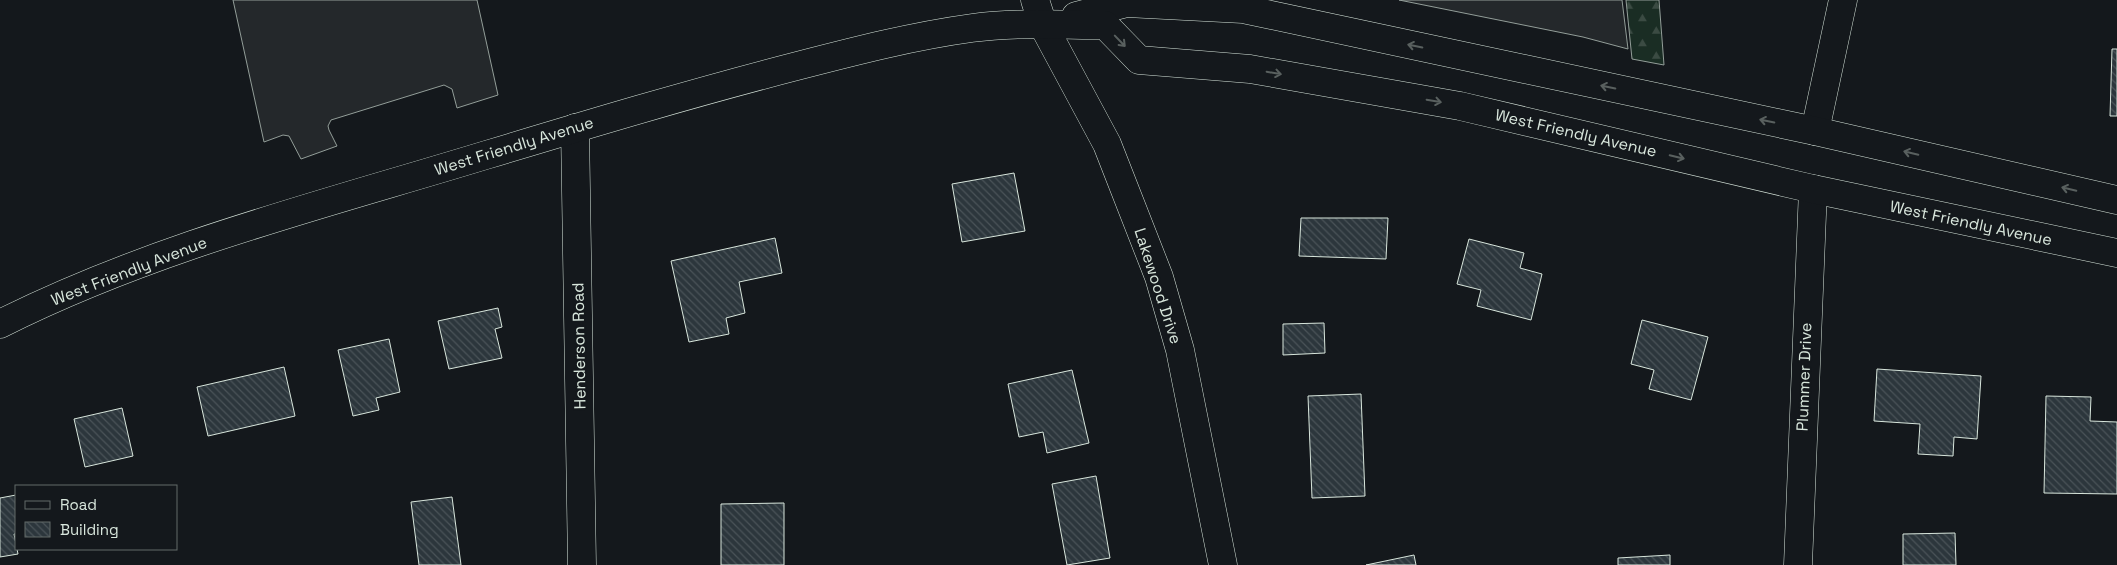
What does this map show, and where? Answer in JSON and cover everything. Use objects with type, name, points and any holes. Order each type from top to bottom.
[{"type":"main road","points":[[1815,131],[1843,0]]},
{"type":"main road","name":"West Friendly Avenue","points":[[0,324],[30,309],[116,273],[233,232],[575,128],[728,84],[880,45],[1039,12],[1127,3],[1243,9],[1815,131],[2117,200]]},
{"type":"main road","name":"West Friendly Avenue","points":[[1039,12],[1105,25],[1139,60],[1250,69],[1460,106],[1813,189],[2117,253]]},
{"type":"main road","name":"Lakewood Drive","points":[[1039,12],[1107,144],[1159,277],[1180,350],[1223,565]]},
{"type":"main road","name":"Henderson Road","points":[[575,128],[582,565]]},
{"type":"main road","name":"Plummer Drive","points":[[1798,565],[1813,189]]},
{"type":"green space","points":[[1626,0],[1659,0],[1664,65],[1632,59]]},
{"type":"shaded area","points":[[233,0],[477,0],[498,95],[457,108],[452,89],[444,85],[331,120],[328,126],[337,146],[301,159],[289,136],[283,135],[264,142]]},
{"type":"shaded area","points":[[1399,0],[1622,0],[1628,49],[1583,37]]},
{"type":"building","points":[[2112,49],[2117,49],[2117,116],[2110,116]]},
{"type":"building","points":[[1014,173],[1025,231],[962,242],[952,184]]},
{"type":"building","points":[[1301,218],[1388,218],[1386,259],[1299,256]]},
{"type":"building","points":[[775,238],[782,273],[739,282],[745,313],[726,318],[729,334],[689,342],[671,261]]},
{"type":"building","points":[[1469,239],[1524,253],[1520,268],[1542,274],[1531,320],[1477,306],[1481,290],[1457,284]]},
{"type":"building","points":[[498,308],[502,327],[495,329],[502,358],[449,369],[438,321]]},
{"type":"building","points":[[1642,320],[1708,337],[1691,400],[1649,389],[1654,370],[1631,364]]},
{"type":"building","points":[[1324,323],[1325,353],[1283,355],[1283,324]]},
{"type":"building","points":[[389,339],[400,392],[376,398],[379,410],[353,416],[338,350]]},
{"type":"building","points":[[284,367],[295,416],[208,436],[197,387]]},
{"type":"building","points":[[1877,369],[1981,376],[1977,439],[1954,437],[1953,456],[1918,454],[1920,424],[1874,421]]},
{"type":"building","points":[[1072,370],[1089,443],[1047,453],[1043,432],[1019,437],[1008,384]]},
{"type":"building","points":[[1361,394],[1365,496],[1312,498],[1308,396]]},
{"type":"building","points":[[2046,396],[2091,397],[2090,421],[2117,422],[2117,494],[2044,493]]},
{"type":"building","points":[[122,408],[133,456],[85,467],[74,419]]},
{"type":"building","points":[[1096,476],[1110,558],[1067,565],[1052,484]]},
{"type":"building","points":[[15,495],[14,534],[15,550],[17,550],[18,554],[0,557],[0,498]]},
{"type":"building","points":[[452,497],[461,565],[419,565],[411,502]]},
{"type":"building","points":[[784,503],[784,565],[721,565],[721,504]]},
{"type":"building","points":[[1955,533],[1956,565],[1903,565],[1903,534]]},
{"type":"building","points":[[1414,555],[1416,565],[1366,565]]},
{"type":"building","points":[[1670,555],[1670,565],[1618,565],[1618,558]]}]
